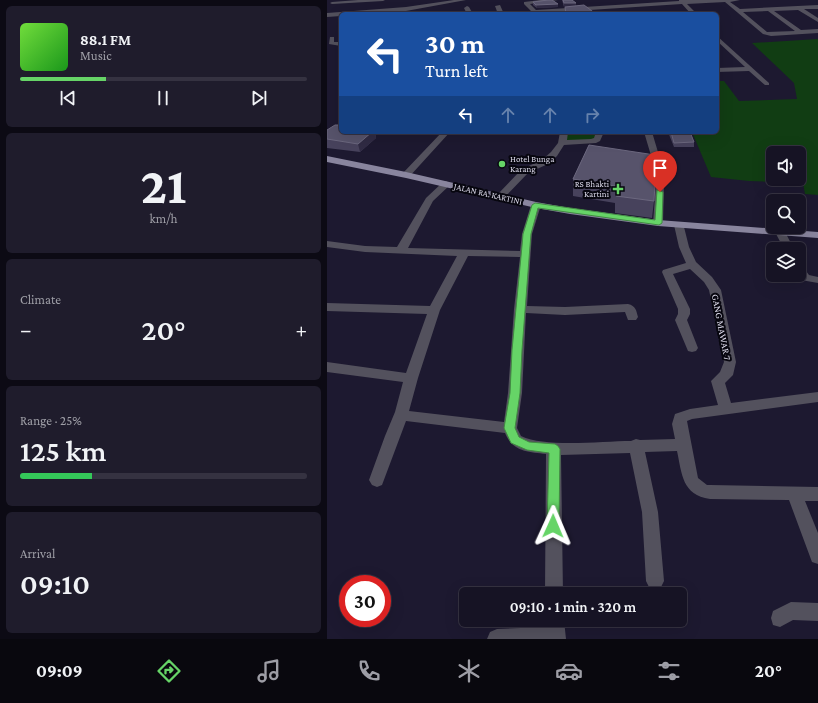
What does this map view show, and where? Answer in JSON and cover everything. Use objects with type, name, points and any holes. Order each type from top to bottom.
[{"type":"main road","name":"JALAN RA. KARTINI","points":[[327,159],[406,175],[535,205],[659,223],[766,231]]},
{"type":"main road","name":"JALAN RA. KARTINI","points":[[805,234],[818,235]]},
{"type":"street","points":[[328,8],[332,1],[383,0]]},
{"type":"street","points":[[368,12],[406,9],[464,0]]},
{"type":"street","points":[[556,0],[525,3],[535,12],[682,1],[738,0]]},
{"type":"street","points":[[725,0],[762,31],[771,34],[818,32]]},
{"type":"street","points":[[682,1],[692,12]]},
{"type":"street","points":[[621,11],[633,5]]},
{"type":"street","points":[[498,6],[500,12]]},
{"type":"street","points":[[738,11],[818,7]]},
{"type":"street","points":[[467,8],[469,12]]},
{"type":"street","points":[[799,8],[818,20]]},
{"type":"street","points":[[583,9],[596,12]]},
{"type":"street","points":[[768,9],[800,32]]},
{"type":"street","points":[[568,10],[578,12]]},
{"type":"street","points":[[327,15],[339,14]]},
{"type":"street","points":[[332,38],[331,44],[339,44]]},
{"type":"street","points":[[719,41],[767,84]]},
{"type":"street","points":[[725,54],[733,53]]},
{"type":"street","points":[[719,70],[751,69]]},
{"type":"street","points":[[406,175],[444,134]]},
{"type":"street","points":[[500,198],[525,171],[545,162],[554,154],[562,143],[564,134]]},
{"type":"street","points":[[562,143],[593,141],[597,139],[599,134]]},
{"type":"street","points":[[649,134],[659,169],[659,223]]},
{"type":"street","points":[[401,250],[429,200],[446,184]]},
{"type":"street","points":[[512,434],[520,309],[527,234],[535,205]]},
{"type":"street","name":"GANG MAWAR 7","points":[[679,225],[682,241],[692,265],[712,282],[715,290],[730,362],[727,375],[718,381],[727,410]]},
{"type":"street","points":[[327,244],[365,249],[526,254]]},
{"type":"street","points":[[377,480],[392,436],[402,413],[411,378],[434,310],[464,253]]},
{"type":"street","points":[[692,265],[667,272],[684,309],[684,314],[681,320],[692,348]]},
{"type":"street","points":[[806,278],[818,280]]},
{"type":"street","points":[[327,307],[434,310]]},
{"type":"street","points":[[520,309],[565,311],[628,308],[630,309],[632,317]]},
{"type":"street","points":[[327,367],[411,378]]},
{"type":"street","points":[[818,397],[690,414],[680,418],[679,424],[682,445],[691,481],[703,490],[710,492],[818,494]]},
{"type":"street","points":[[402,413],[412,417],[512,434],[527,446],[555,449],[636,445],[682,445]]},
{"type":"street","points":[[636,445],[650,512],[655,581]]},
{"type":"street","points":[[554,587],[553,541],[555,449]]},
{"type":"street","points":[[795,494],[818,556]]},
{"type":"street","points":[[780,618],[791,612],[818,612]]},
{"type":"street","points":[[497,639],[555,632]]},
{"type":"green space","points":[[818,39],[818,195],[805,194],[804,186],[806,186],[806,146],[766,146],[766,182],[711,177],[693,134],[719,134],[719,81],[724,81],[739,101],[797,99],[794,83],[752,43]]},
{"type":"green space","points":[[564,134],[599,134],[597,139],[562,143]]},
{"type":"building","points":[[552,0],[558,4],[536,5],[533,2]]},
{"type":"building","points":[[563,0],[572,0],[576,3],[564,3]]},
{"type":"building","points":[[584,5],[593,12],[566,12],[565,7]]},
{"type":"building","points":[[335,125],[339,125],[339,134],[370,134],[358,144],[327,139],[327,130]]},
{"type":"building","points":[[672,134],[691,134],[694,142],[674,143]]},
{"type":"building","points":[[589,145],[655,155],[656,167],[654,201],[616,196],[621,187],[573,179]]},
{"type":"place","name":"Hotel Bunga Karang","points":[[502,164]]},
{"type":"place","name":"RS Bhakti Kartini","points":[[618,189]]},
{"type":"route","points":[[553,526],[555,449],[527,446],[515,440],[510,428],[515,393],[517,350],[527,234],[535,205],[659,223],[660,192]]}]
